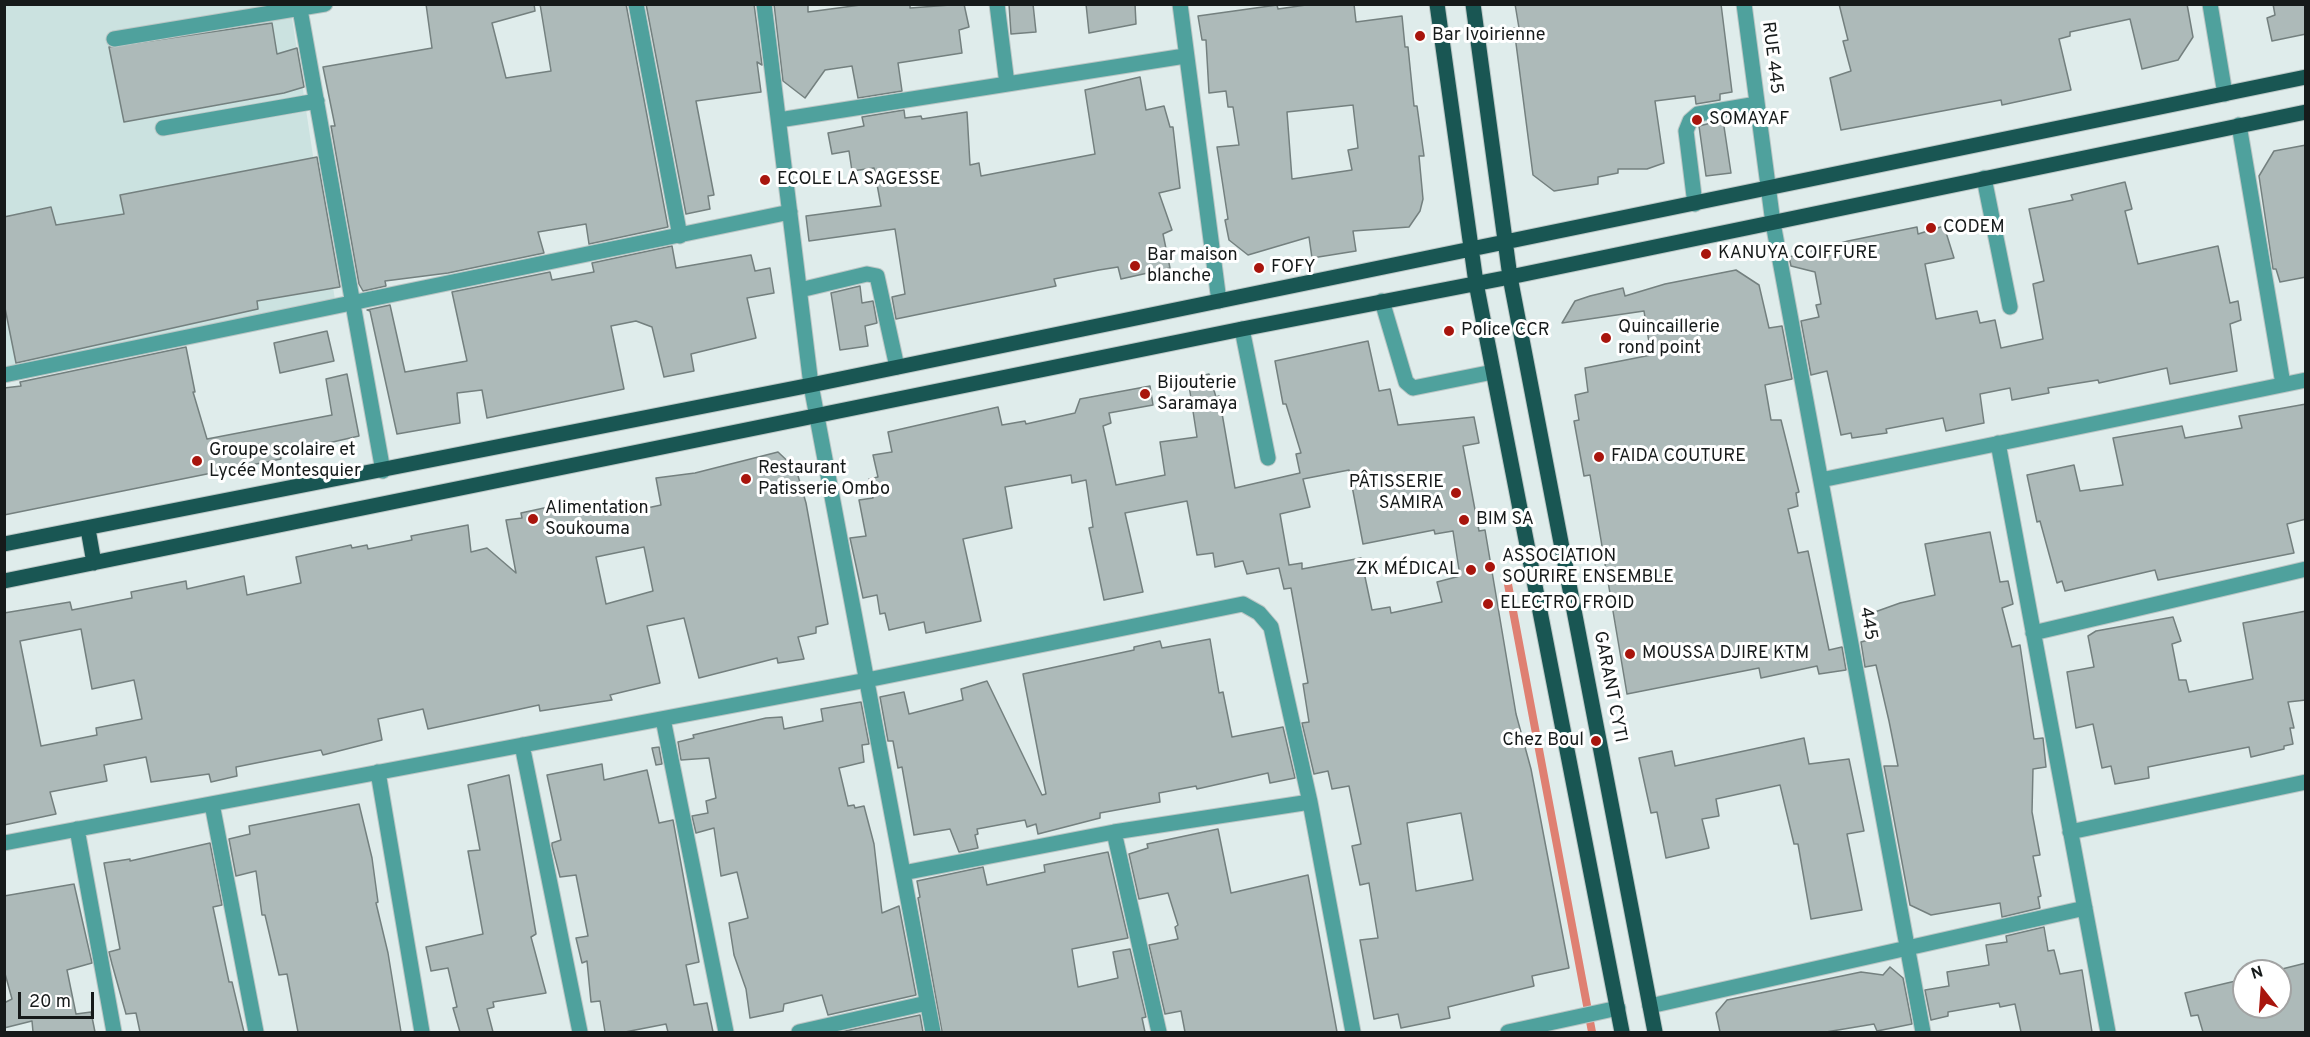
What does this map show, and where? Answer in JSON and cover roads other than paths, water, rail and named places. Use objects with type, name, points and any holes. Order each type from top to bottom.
[{"type":"main road","points":[[1437,4],[1476,283],[1622,1032]]},
{"type":"main road","name":"GARANT CYTI","points":[[1473,4],[1510,277],[1655,1032]]},
{"type":"main road","points":[[4,544],[811,385],[2306,77]]},
{"type":"main road","points":[[4,581],[1242,329],[1510,277],[2306,112]]},
{"type":"main road","points":[[88,529],[94,563]]},
{"type":"street","points":[[114,39],[300,6],[325,4]]},
{"type":"street","points":[[636,4],[680,236]]},
{"type":"street","points":[[764,4],[811,385],[933,1032]]},
{"type":"street","points":[[997,4],[1007,84]]},
{"type":"street","points":[[1180,4],[1219,302]]},
{"type":"street","name":"RUE 445","points":[[1744,4],[1773,223]]},
{"type":"street","points":[[2210,4],[2225,94]]},
{"type":"street","points":[[300,6],[383,471]]},
{"type":"street","points":[[779,120],[1185,56]]},
{"type":"street","points":[[163,128],[317,101]]},
{"type":"street","points":[[1695,204],[1686,131],[1690,121],[1698,114],[1757,104]]},
{"type":"street","points":[[2239,125],[2283,384]]},
{"type":"street","points":[[1984,178],[2010,307]]},
{"type":"street","points":[[4,375],[790,212]]},
{"type":"street","name":"445","points":[[1773,223],[1923,1032]]},
{"type":"street","points":[[800,290],[867,273],[877,276],[897,367]]},
{"type":"street","points":[[1382,301],[1406,382],[1413,388],[1493,372]]},
{"type":"street","points":[[1242,329],[1268,458]]},
{"type":"street","points":[[1821,480],[2306,380]]},
{"type":"street","points":[[1998,443],[2108,1032]]},
{"type":"street","points":[[2033,633],[2306,569]]},
{"type":"street","points":[[4,843],[867,680],[1243,604],[1259,613],[1271,627],[1310,802],[1353,1032]]},
{"type":"street","points":[[663,719],[726,1032]]},
{"type":"street","points":[[522,746],[580,1032]]},
{"type":"street","points":[[378,772],[422,1032]]},
{"type":"street","points":[[2070,832],[2306,782]]},
{"type":"street","points":[[903,873],[1114,832],[1310,802]]},
{"type":"street","points":[[212,804],[256,1032]]},
{"type":"street","points":[[77,830],[114,1032]]},
{"type":"street","points":[[1114,832],[1159,1032]]},
{"type":"street","points":[[1650,1006],[2085,909]]},
{"type":"street","points":[[799,1032],[927,1003]]},
{"type":"street","points":[[1508,1032],[1618,1008]]},
{"type":"waterway","points":[[1507,579],[1592,1032]]},
{"type":"place","name":"Bar Ivoirienne","points":[[1420,36]]},
{"type":"place","name":"SOMAYAF","points":[[1697,120]]},
{"type":"place","name":"ECOLE LA SAGESSE","points":[[765,180]]},
{"type":"place","name":"CODEM","points":[[1931,228]]},
{"type":"place","name":"KANUYA COIFFURE","points":[[1706,254]]},
{"type":"place","name":"Bar maison blanche","points":[[1135,266]]},
{"type":"place","name":"FOFY","points":[[1259,268]]},
{"type":"place","name":"Police CCR","points":[[1449,331]]},
{"type":"place","name":"Quincaillerie rond point","points":[[1606,338]]},
{"type":"place","name":"Bijouterie Saramaya","points":[[1145,394]]},
{"type":"place","name":"FAIDA COUTURE","points":[[1599,457]]},
{"type":"place","name":"Groupe scolaire et Lycée Montesquier","points":[[197,461]]},
{"type":"place","name":"Restaurant Patisserie Ombo","points":[[746,479]]},
{"type":"place","name":"PÂTISSERIE SAMIRA","points":[[1456,493]]},
{"type":"place","name":"Alimentation Soukouma","points":[[533,519]]},
{"type":"place","name":"BIM SA","points":[[1464,520]]},
{"type":"place","name":"ASSOCIATION SOURIRE ENSEMBLE","points":[[1490,567]]},
{"type":"place","name":"ZK MÉDICAL","points":[[1471,570]]},
{"type":"place","name":"ELECTRO FROID","points":[[1488,604]]},
{"type":"place","name":"MOUSSA DJIRE KTM","points":[[1630,654]]},
{"type":"place","name":"Chez Boul","points":[[1596,741]]}]
